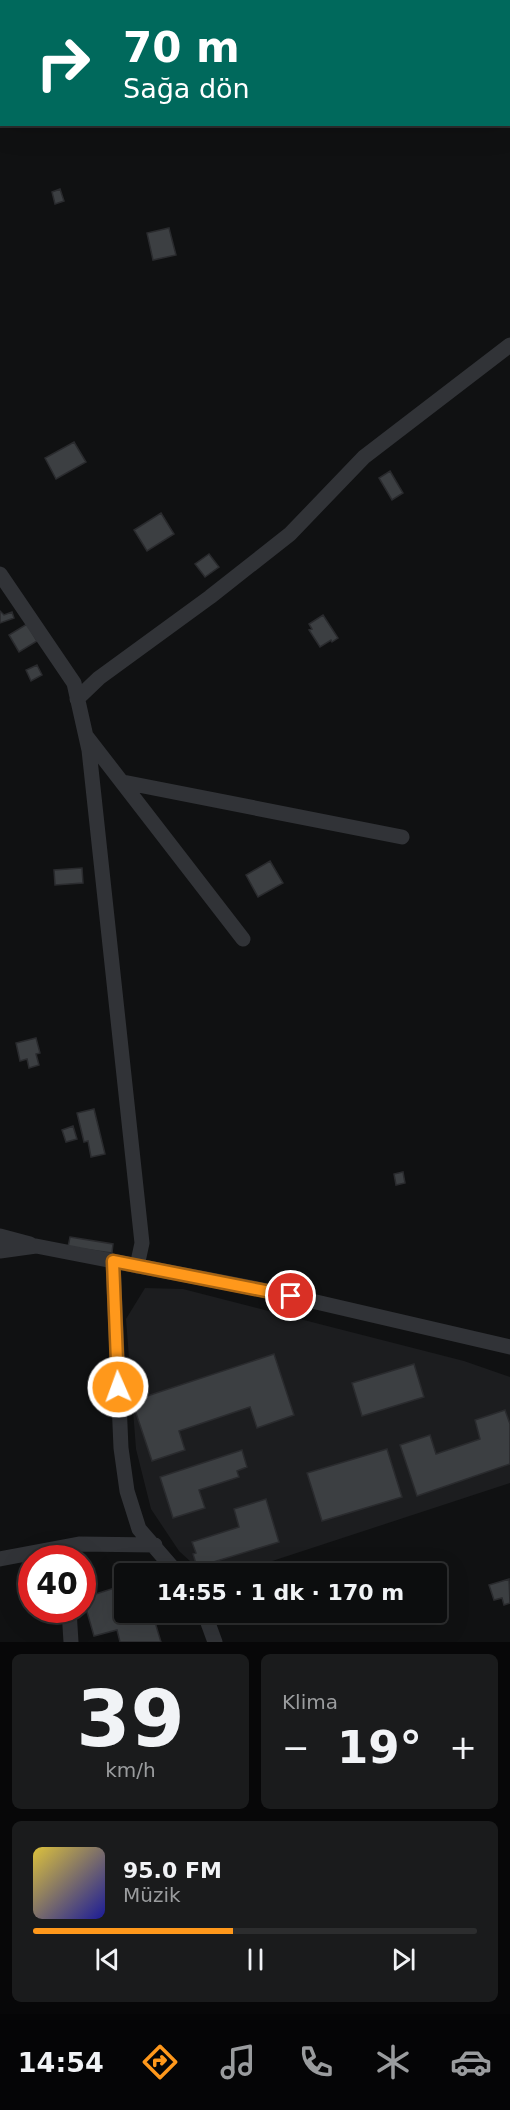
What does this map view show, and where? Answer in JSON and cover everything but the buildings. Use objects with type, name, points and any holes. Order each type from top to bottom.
[{"type":"street","points":[[77,699],[99,678],[210,597],[290,534],[364,457],[510,345]]},
{"type":"street","points":[[0,574],[74,683],[89,750],[142,1243],[137,1266]]},
{"type":"street","points":[[85,734],[243,939]]},
{"type":"street","points":[[123,782],[402,837]]},
{"type":"street","points":[[0,1236],[137,1266],[273,1292],[510,1347]]},
{"type":"street","points":[[0,1251],[36,1245]]},
{"type":"street","points":[[113,1261],[121,1448],[127,1491],[140,1529],[169,1563]]},
{"type":"street","points":[[78,1545],[154,1545]]},
{"type":"street","points":[[0,1558],[18,1556]]},
{"type":"street","points":[[70,1623],[71,1642]]},
{"type":"street","points":[[208,1623],[215,1642]]},
{"type":"shaded area","points":[[145,1288],[183,1289],[464,1361],[510,1377],[510,1483],[266,1563],[192,1563],[179,1551],[151,1509],[136,1449],[126,1319]]},
{"type":"route","points":[[118,1387],[113,1261],[291,1296]]}]
